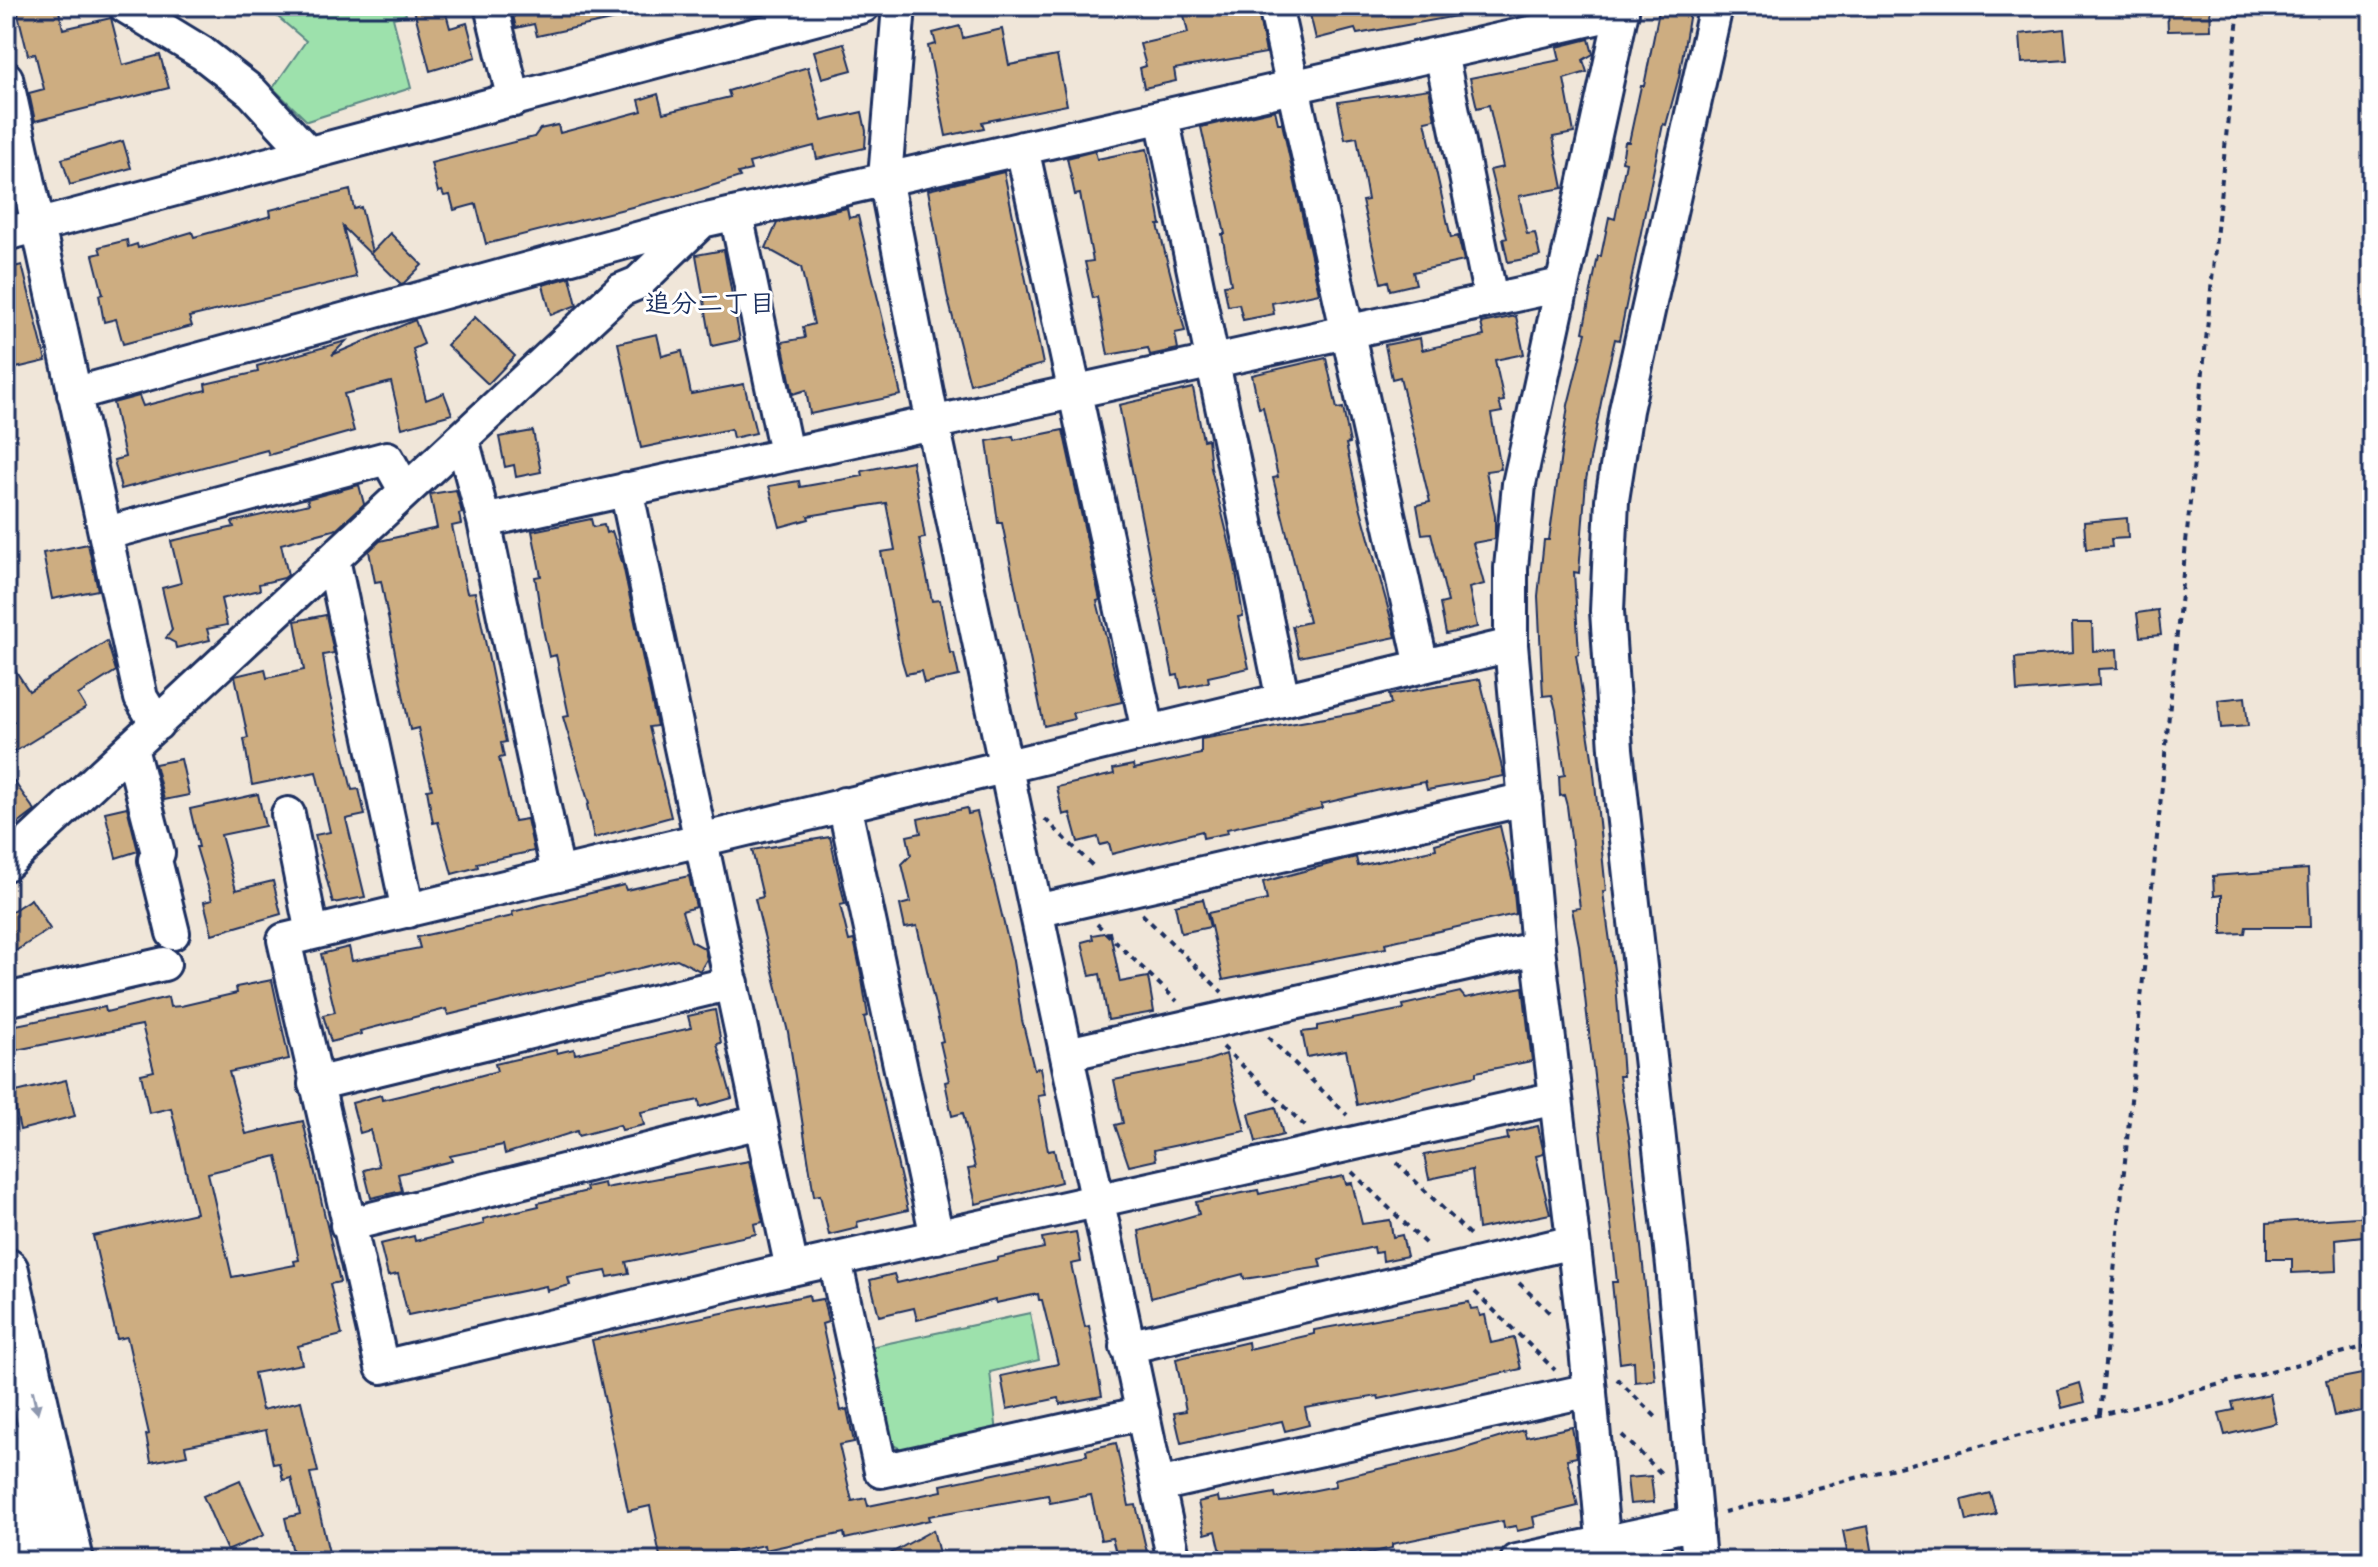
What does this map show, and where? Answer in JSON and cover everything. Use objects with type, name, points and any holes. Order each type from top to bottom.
[{"type":"highway","points":[[6,1271],[71,1561]]},
{"type":"highway","points":[[6,1444],[32,1561]]},
{"type":"street","points":[[125,6],[202,53],[252,92],[307,152]]},
{"type":"street","points":[[491,6],[514,100]]},
{"type":"street","points":[[6,234],[863,6]]},
{"type":"street","points":[[899,6],[885,178],[1004,764],[1174,1561]]},
{"type":"street","points":[[1275,6],[1422,666]]},
{"type":"street","points":[[1699,1561],[1673,1266],[1616,749],[1607,611],[1612,500],[1626,410],[1716,6]]},
{"type":"street","points":[[74,394],[702,221],[1295,89],[1623,9],[1519,484],[1511,568],[1511,645],[1538,948],[1586,1348],[1587,1396],[1604,1552]]},
{"type":"street","points":[[1441,53],[1491,299]]},
{"type":"street","points":[[6,78],[141,698],[157,724]]},
{"type":"street","points":[[1162,117],[1283,700]]},
{"type":"street","points":[[1022,148],[1148,731]]},
{"type":"street","points":[[736,214],[786,453]]},
{"type":"street","points":[[6,864],[621,290],[638,283],[702,221]]},
{"type":"street","points":[[484,521],[1561,285]]},
{"type":"street","points":[[462,439],[484,521],[558,874]]},
{"type":"street","points":[[107,533],[387,458],[405,490]]},
{"type":"street","points":[[626,489],[792,1269]]},
{"type":"street","points":[[333,559],[408,911]]},
{"type":"street","points":[[1511,645],[1004,764],[284,940],[382,1367],[792,1269],[1556,1098]]},
{"type":"street","points":[[131,748],[158,853],[155,860],[173,933]]},
{"type":"street","points":[[1036,911],[1526,799]]},
{"type":"street","points":[[844,804],[937,1237]]},
{"type":"street","points":[[288,814],[312,933]]},
{"type":"street","points":[[1067,1054],[1538,948]]},
{"type":"street","points":[[6,1000],[164,964]]},
{"type":"street","points":[[315,1084],[732,983]]},
{"type":"street","points":[[347,1225],[760,1122]]},
{"type":"street","points":[[1127,1347],[1573,1242]]},
{"type":"street","points":[[835,1260],[881,1471],[1143,1413]]},
{"type":"street","points":[[1158,1485],[1587,1396]]},
{"type":"street","points":[[1517,1561],[1604,1552],[1696,1523]]},
{"type":"path","points":[[2100,1414],[2239,6]]},
{"type":"path","points":[[1042,816],[1660,1422]]},
{"type":"path","points":[[1075,902],[1452,1270],[1587,1396],[1665,1478]]},
{"type":"path","points":[[1696,1523],[1710,1516],[2372,1345]]},
{"type":"green space","points":[[265,6],[404,6],[406,15],[393,18],[411,88],[307,121],[273,88],[306,41]]},
{"type":"green space","points":[[1030,1313],[1039,1360],[990,1372],[997,1433],[909,1453],[887,1442],[870,1347]]},
{"type":"building","points":[[16,6],[58,6],[63,29],[111,18],[123,65],[160,55],[169,88],[35,121],[29,93],[44,89],[35,53],[28,55]]},
{"type":"building","points":[[413,6],[444,6],[450,28],[467,23],[476,57],[430,71]]},
{"type":"building","points":[[511,6],[642,6],[643,13],[537,36],[534,24],[516,28]]},
{"type":"building","points":[[1182,6],[1257,6],[1266,53],[1174,69],[1176,81],[1144,88],[1140,68],[1146,66],[1140,44],[1188,33]]},
{"type":"building","points":[[1308,6],[1462,6],[1462,15],[1357,34],[1355,29],[1316,39]]},
{"type":"building","points":[[1660,6],[1691,6],[1679,77],[1666,125],[1663,124],[1619,340],[1615,339],[1605,382],[1586,480],[1579,573],[1574,572],[1579,654],[1576,655],[1593,764],[1606,891],[1603,892],[1616,984],[1623,1076],[1619,1076],[1630,1142],[1655,1380],[1635,1382],[1634,1361],[1620,1363],[1612,1282],[1617,1282],[1612,1233],[1579,945],[1572,909],[1580,908],[1567,806],[1564,795],[1560,796],[1559,776],[1565,775],[1556,710],[1552,695],[1543,696],[1538,596],[1544,540],[1549,540],[1568,405],[1586,333],[1583,332],[1598,256],[1601,256],[1609,217],[1615,219],[1626,162],[1622,161],[1625,142],[1629,142],[1641,86],[1644,86]]},
{"type":"building","points":[[2167,6],[2210,6],[2211,30],[2168,31]]},
{"type":"building","points":[[960,26],[963,38],[1002,29],[1009,65],[1057,56],[1067,105],[982,122],[984,128],[946,136],[928,46],[936,44],[933,33]]},
{"type":"building","points":[[2064,29],[2067,60],[2022,63],[2020,34]]},
{"type":"building","points":[[1589,39],[1593,54],[1583,60],[1587,72],[1564,79],[1574,133],[1553,137],[1563,188],[1519,196],[1527,234],[1535,233],[1540,256],[1508,262],[1503,239],[1507,238],[1490,170],[1503,167],[1489,105],[1477,108],[1470,78],[1560,60],[1557,47]]},
{"type":"building","points":[[844,43],[852,70],[822,78],[814,51]]},
{"type":"building","points":[[808,67],[822,121],[862,112],[866,131],[865,148],[817,159],[814,146],[749,163],[751,170],[738,173],[740,177],[695,191],[486,244],[476,204],[454,210],[450,195],[444,196],[442,191],[438,192],[431,163],[534,137],[540,129],[558,125],[560,133],[642,111],[639,100],[658,94],[663,113],[730,97],[728,91]]},
{"type":"building","points":[[1429,89],[1435,119],[1425,121],[1451,238],[1458,236],[1464,261],[1413,272],[1416,284],[1390,290],[1388,281],[1381,283],[1362,201],[1368,200],[1357,137],[1345,139],[1338,102]]},
{"type":"building","points":[[1275,110],[1278,123],[1282,123],[1319,293],[1272,303],[1274,314],[1243,320],[1239,304],[1228,306],[1224,285],[1231,284],[1222,234],[1225,234],[1201,127]]},
{"type":"building","points":[[123,141],[131,168],[70,185],[62,159]]},
{"type":"building","points":[[1147,149],[1161,225],[1158,225],[1185,331],[1175,333],[1178,349],[1150,355],[1148,348],[1108,355],[1097,297],[1093,298],[1085,262],[1093,261],[1080,194],[1075,195],[1067,158],[1095,151],[1097,159]]},
{"type":"building","points":[[1004,172],[1043,364],[970,384],[947,295],[928,190]]},
{"type":"building","points":[[350,190],[354,209],[361,207],[372,252],[390,233],[422,265],[404,283],[401,284],[343,227],[356,277],[189,317],[192,326],[123,344],[116,319],[104,322],[99,295],[103,294],[93,255],[101,253],[99,247],[127,240],[128,247],[137,244],[138,248],[192,232],[194,237],[271,216],[270,210]]},
{"type":"building","points":[[847,208],[849,218],[858,216],[901,395],[810,414],[806,390],[793,394],[782,342],[805,338],[803,327],[814,324],[801,267],[766,248],[777,223]]},
{"type":"building","points":[[724,250],[740,340],[712,346],[696,255]]},
{"type":"building","points":[[22,265],[46,361],[12,369],[6,345],[6,269]]},
{"type":"building","points":[[570,277],[577,305],[551,315],[543,285]]},
{"type":"building","points":[[1516,316],[1524,354],[1495,360],[1504,401],[1499,402],[1502,412],[1491,414],[1501,469],[1486,471],[1495,516],[1495,539],[1473,543],[1484,584],[1469,588],[1477,627],[1446,634],[1440,604],[1448,602],[1431,533],[1422,534],[1417,505],[1430,502],[1400,377],[1392,379],[1385,345],[1420,338],[1422,350],[1484,336],[1481,323]]},
{"type":"building","points":[[475,317],[515,356],[488,384],[447,345]]},
{"type":"building","points":[[415,320],[424,344],[413,349],[426,400],[444,393],[452,414],[402,428],[391,382],[344,394],[354,431],[269,455],[267,450],[121,489],[114,460],[125,457],[113,403],[139,396],[143,406],[206,390],[205,384],[258,372],[257,366],[346,341],[332,355]]},
{"type":"building","points":[[657,334],[662,356],[682,351],[691,394],[744,384],[756,433],[733,438],[731,429],[641,448],[618,343]]},
{"type":"building","points":[[1326,358],[1337,409],[1343,408],[1350,443],[1346,444],[1360,506],[1396,637],[1299,657],[1292,626],[1309,622],[1273,478],[1278,477],[1263,407],[1259,408],[1252,375]]},
{"type":"building","points":[[1193,388],[1203,440],[1208,439],[1211,468],[1235,566],[1243,616],[1238,617],[1249,668],[1208,677],[1209,682],[1181,688],[1178,675],[1173,676],[1119,405]]},
{"type":"building","points":[[1063,430],[1100,600],[1097,601],[1122,702],[1072,713],[1074,719],[1044,726],[1002,523],[998,523],[987,441],[1013,436],[1014,440]]},
{"type":"building","points":[[533,431],[541,472],[516,477],[514,465],[505,467],[499,437]]},
{"type":"building","points":[[912,461],[925,538],[919,539],[932,601],[940,600],[950,653],[954,653],[959,676],[924,683],[921,671],[906,674],[902,661],[881,552],[895,550],[886,503],[808,516],[809,519],[780,527],[769,486],[799,481],[800,487],[863,476],[862,471]]},
{"type":"building","points":[[359,485],[364,504],[337,529],[281,544],[288,575],[259,584],[260,590],[221,599],[227,625],[207,629],[210,640],[176,648],[175,643],[166,638],[172,630],[162,588],[181,583],[171,541],[234,527],[232,522],[309,504],[307,499]]},
{"type":"building","points":[[456,490],[462,513],[459,514],[461,524],[452,526],[467,593],[475,592],[506,742],[501,743],[504,757],[499,758],[514,821],[527,819],[534,851],[477,863],[478,867],[452,874],[438,822],[433,823],[427,790],[432,789],[418,728],[410,730],[381,581],[375,582],[369,551],[380,541],[437,528],[430,494]]},
{"type":"building","points":[[2127,518],[2128,538],[2111,539],[2112,547],[2086,549],[2084,522]]},
{"type":"building","points":[[591,519],[593,527],[604,525],[606,533],[612,531],[623,565],[657,726],[649,727],[671,817],[594,838],[589,804],[563,717],[569,716],[556,655],[549,657],[543,629],[535,577],[541,576],[532,531]]},
{"type":"building","points":[[88,544],[98,590],[52,599],[43,553]]},
{"type":"building","points":[[2158,610],[2161,635],[2140,637],[2137,613]]},
{"type":"building","points":[[326,615],[334,653],[323,655],[328,688],[352,790],[359,789],[365,815],[346,819],[365,897],[333,903],[315,835],[330,832],[316,772],[252,785],[244,739],[248,738],[235,676],[265,669],[267,678],[304,670],[295,621]]},
{"type":"building","points":[[2072,623],[2092,623],[2093,651],[2117,649],[2118,668],[2098,669],[2099,685],[2017,692],[2015,658],[2073,653]]},
{"type":"building","points":[[107,641],[116,671],[78,695],[86,708],[6,757],[6,727],[14,722],[6,709],[6,656],[29,691]]},
{"type":"building","points":[[1480,679],[1504,776],[1427,790],[1425,782],[1380,790],[1321,804],[1322,808],[1227,829],[1228,833],[1203,838],[1202,831],[1112,854],[1109,843],[1100,845],[1098,837],[1078,842],[1070,813],[1063,815],[1057,787],[1114,774],[1113,769],[1133,765],[1134,769],[1201,754],[1201,739],[1354,713],[1391,704],[1389,695]]},
{"type":"building","points":[[2245,697],[2248,726],[2221,728],[2218,700]]},
{"type":"building","points":[[181,759],[189,795],[164,800],[155,764]]},
{"type":"building","points":[[6,770],[35,811],[6,833]]},
{"type":"building","points":[[258,794],[265,826],[221,835],[236,890],[273,881],[281,914],[212,934],[204,902],[212,900],[196,847],[199,847],[190,809]]},
{"type":"building","points":[[127,807],[138,851],[116,858],[105,812]]},
{"type":"building","points":[[967,808],[968,814],[977,812],[1013,961],[1022,1020],[1034,1069],[1040,1068],[1045,1095],[1038,1096],[1048,1151],[1054,1150],[1061,1182],[976,1204],[968,1169],[975,1168],[963,1113],[952,1116],[945,1082],[949,1081],[940,1042],[943,1041],[917,926],[905,928],[900,905],[911,902],[902,864],[911,855],[907,836],[921,833],[918,819]]},
{"type":"building","points":[[1500,826],[1513,882],[1516,914],[1385,943],[1386,948],[1223,980],[1208,913],[1267,900],[1263,882],[1356,857],[1358,866],[1436,849],[1435,844]]},
{"type":"building","points":[[830,837],[845,904],[840,905],[849,941],[854,940],[868,1016],[864,1017],[908,1210],[857,1222],[858,1228],[829,1235],[820,1195],[814,1196],[788,1032],[755,899],[763,897],[752,850]]},
{"type":"building","points":[[2308,869],[2310,927],[2246,927],[2245,933],[2222,934],[2222,895],[2214,896],[2213,876]]},
{"type":"building","points":[[689,876],[696,907],[682,911],[691,941],[704,948],[707,959],[700,971],[677,959],[448,1015],[446,1009],[360,1031],[361,1034],[331,1042],[323,1015],[335,1012],[321,954],[349,947],[352,961],[420,948],[417,937],[513,916],[512,912],[624,885],[626,890]]},
{"type":"building","points":[[31,899],[50,929],[6,957],[6,915]]},
{"type":"building","points":[[1203,899],[1210,927],[1181,933],[1175,905]]},
{"type":"building","points":[[1110,932],[1120,982],[1148,977],[1154,1012],[1108,1020],[1100,974],[1090,976],[1082,942],[1093,939],[1092,935]]},
{"type":"building","points":[[272,980],[289,1059],[229,1072],[246,1134],[303,1121],[340,1282],[330,1284],[342,1335],[298,1346],[302,1364],[254,1373],[262,1410],[301,1401],[318,1472],[310,1473],[331,1561],[295,1561],[285,1518],[300,1514],[291,1478],[283,1480],[279,1463],[273,1464],[266,1430],[185,1446],[187,1455],[151,1462],[146,1435],[149,1434],[127,1337],[117,1339],[93,1236],[196,1213],[171,1108],[149,1113],[141,1074],[154,1071],[142,1025],[6,1052],[6,1027],[105,1007],[106,1012],[168,997],[170,1007],[181,1006],[237,993],[236,987]],"holes":[[[277,1156],[299,1260],[294,1261],[295,1265],[232,1277],[208,1173]]]},
{"type":"building","points":[[1523,987],[1532,1061],[1476,1072],[1476,1076],[1357,1105],[1346,1050],[1307,1057],[1302,1032],[1317,1030],[1317,1026],[1404,1009],[1403,1005],[1460,992],[1465,998]]},
{"type":"building","points":[[715,1010],[721,1043],[717,1044],[732,1098],[700,1107],[699,1100],[641,1112],[644,1125],[622,1130],[620,1125],[578,1136],[577,1131],[505,1154],[503,1145],[450,1156],[452,1161],[398,1174],[402,1191],[371,1198],[364,1170],[379,1166],[370,1130],[360,1133],[352,1103],[381,1095],[382,1100],[449,1084],[497,1071],[495,1064],[556,1050],[557,1053],[574,1049],[575,1054],[691,1028],[688,1016]]},
{"type":"building","points":[[1226,1054],[1245,1131],[1154,1150],[1156,1160],[1129,1166],[1115,1125],[1123,1123],[1114,1080],[1200,1063]]},
{"type":"building","points":[[66,1080],[75,1116],[20,1130],[12,1093]]},
{"type":"building","points":[[1276,1107],[1283,1135],[1256,1142],[1249,1114]]},
{"type":"building","points":[[1538,1126],[1544,1154],[1536,1156],[1550,1214],[1478,1229],[1472,1170],[1429,1179],[1424,1155],[1508,1139],[1507,1133]]},
{"type":"building","points":[[749,1161],[763,1222],[754,1224],[756,1234],[626,1262],[629,1273],[608,1277],[606,1271],[568,1278],[570,1285],[547,1291],[546,1286],[408,1315],[398,1274],[388,1276],[380,1244],[414,1236],[415,1241],[484,1224],[483,1219],[539,1206],[538,1203],[587,1191],[586,1187],[604,1183],[605,1188]]},
{"type":"building","points":[[1344,1176],[1346,1184],[1352,1183],[1362,1224],[1390,1220],[1393,1237],[1402,1235],[1407,1256],[1383,1261],[1382,1252],[1375,1253],[1374,1247],[1319,1259],[1321,1267],[1244,1279],[1243,1274],[1151,1298],[1139,1231],[1199,1214],[1196,1202],[1258,1190],[1259,1194]]},
{"type":"building","points":[[2372,1216],[2372,1235],[2336,1239],[2337,1271],[2292,1273],[2292,1259],[2267,1259],[2267,1223]]},
{"type":"building","points":[[1076,1232],[1081,1262],[1071,1264],[1085,1327],[1089,1326],[1102,1396],[1060,1404],[1059,1398],[1007,1409],[1001,1376],[1058,1364],[1038,1294],[996,1303],[995,1300],[917,1320],[914,1308],[879,1316],[870,1280],[894,1274],[897,1283],[997,1260],[1044,1248],[1042,1238]]},
{"type":"building","points":[[809,1295],[810,1301],[823,1299],[828,1322],[822,1324],[841,1411],[847,1409],[854,1442],[839,1445],[852,1501],[866,1498],[868,1506],[942,1491],[941,1485],[1087,1455],[1086,1450],[1116,1443],[1129,1506],[1136,1505],[1149,1561],[1118,1561],[1112,1538],[1101,1540],[1091,1495],[1050,1503],[1048,1495],[929,1516],[930,1520],[845,1539],[844,1533],[765,1550],[764,1545],[701,1558],[661,1561],[650,1506],[628,1511],[592,1340]]},
{"type":"building","points":[[1469,1302],[1471,1309],[1478,1308],[1480,1316],[1485,1315],[1491,1343],[1514,1338],[1521,1369],[1379,1399],[1378,1396],[1305,1408],[1309,1425],[1285,1431],[1282,1421],[1181,1443],[1174,1413],[1186,1411],[1176,1359],[1248,1342],[1249,1349],[1314,1334],[1314,1330]]},
{"type":"building","points":[[2372,1372],[2372,1409],[2334,1416],[2326,1381]]},
{"type":"building","points":[[2080,1383],[2085,1402],[2062,1408],[2058,1390]]},
{"type":"building","points":[[2270,1394],[2276,1423],[2225,1435],[2219,1413],[2234,1410],[2232,1402]]},
{"type":"building","points":[[1572,1427],[1577,1457],[1567,1459],[1578,1506],[1533,1517],[1535,1527],[1517,1531],[1516,1526],[1504,1528],[1503,1521],[1392,1544],[1392,1548],[1361,1555],[1360,1551],[1312,1561],[1223,1561],[1216,1531],[1205,1534],[1198,1502],[1218,1497],[1219,1502],[1231,1501],[1275,1493],[1276,1498],[1336,1486],[1335,1479],[1456,1451],[1524,1430],[1526,1437]]},
{"type":"building","points":[[1651,1476],[1654,1502],[1630,1504],[1627,1478]]},
{"type":"building","points":[[240,1480],[264,1535],[227,1551],[203,1496]]},
{"type":"building","points":[[1990,1493],[1996,1514],[1967,1521],[1962,1500]]},
{"type":"building","points":[[1868,1526],[1874,1561],[1849,1561],[1843,1531]]},
{"type":"building","points":[[933,1530],[941,1561],[877,1561]]},
{"type":"district","name":"追分二丁目","points":[[710,302]]}]
